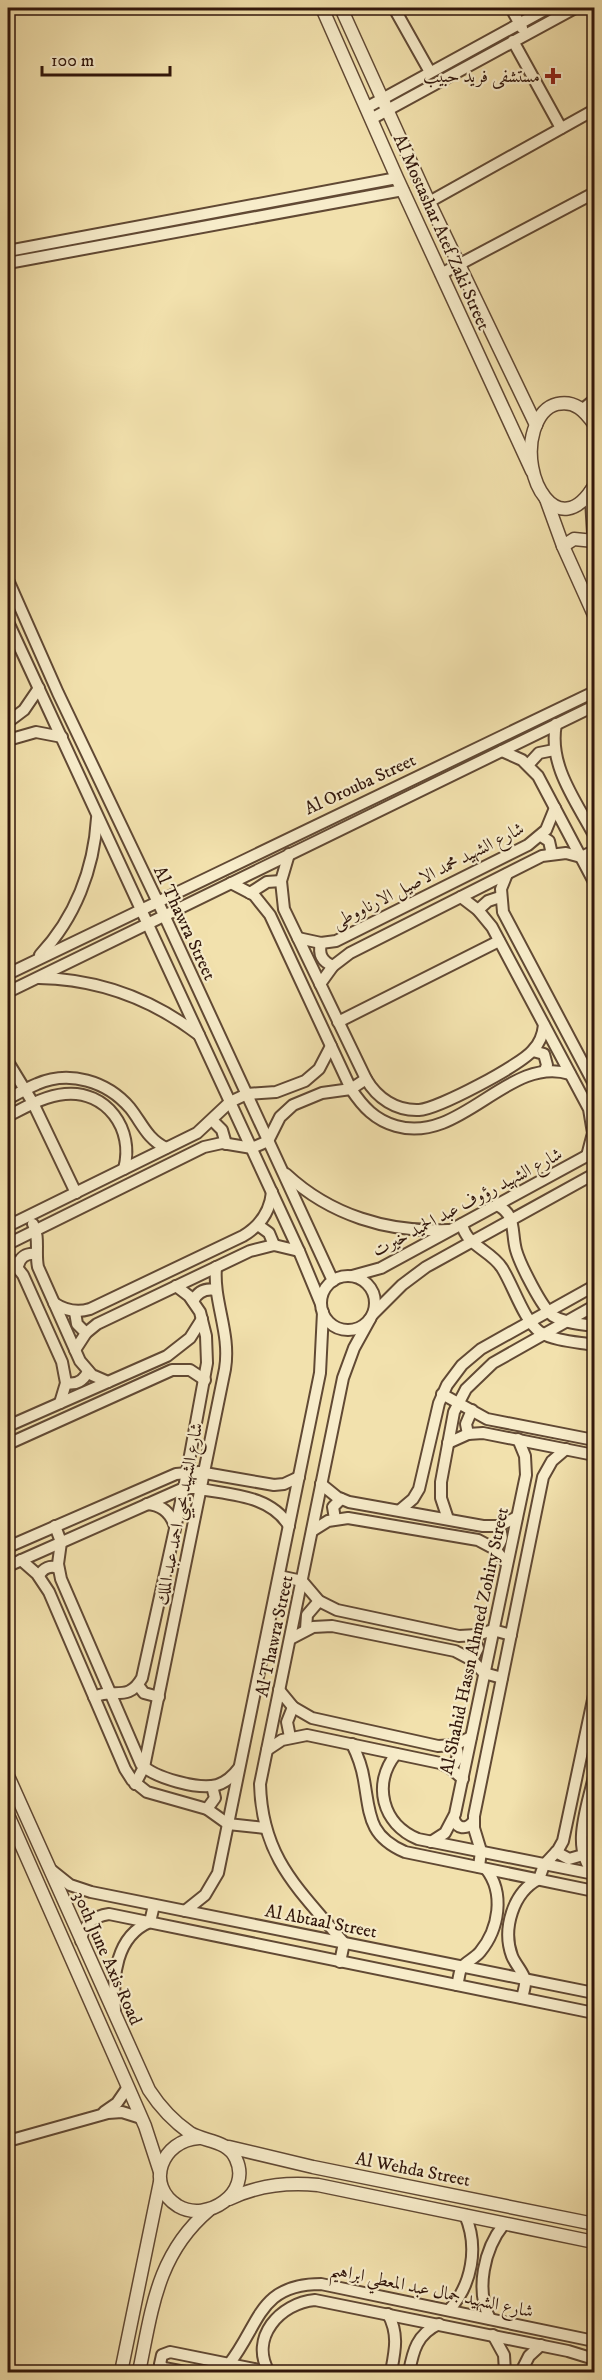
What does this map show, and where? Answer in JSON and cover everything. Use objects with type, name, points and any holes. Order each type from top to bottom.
[{"type":"street","name":"Al Mostashar Atef Zaki Street","points":[[322,8],[537,486],[546,500]]},
{"type":"street","name":"Al Mostashar Atef Zaki Street","points":[[341,8],[429,202],[461,264],[536,425]]},
{"type":"street","points":[[394,8],[430,72]]},
{"type":"street","points":[[511,8],[525,35]]},
{"type":"street","points":[[384,105],[430,72],[519,23],[529,12],[548,8]]},
{"type":"street","points":[[369,113],[575,8]]},
{"type":"street","points":[[529,12],[537,28]]},
{"type":"street","points":[[513,41],[561,128]]},
{"type":"street","points":[[429,202],[594,110]]},
{"type":"street","points":[[8,251],[397,178]]},
{"type":"street","points":[[8,263],[403,190]]},
{"type":"street","points":[[441,274],[594,193]]},
{"type":"street","points":[[495,392],[508,394],[516,382]]},
{"type":"street","points":[[583,409],[594,400]]},
{"type":"street","points":[[532,471],[531,440],[536,425],[545,411],[560,403],[568,403],[583,409],[594,424]]},
{"type":"street","points":[[546,500],[554,506],[564,508],[575,506],[593,489]]},
{"type":"street","points":[[563,546],[574,539],[594,541],[593,489]]},
{"type":"street","points":[[546,500],[563,546],[594,615]]},
{"type":"street","name":"Al Thawra Street","points":[[8,580],[333,1281]]},
{"type":"street","name":"Al Thawra Street","points":[[8,622],[12,640],[39,688],[62,737],[299,1251],[322,1308],[320,1373],[228,1824],[215,1881],[205,1895],[185,1911]]},
{"type":"street","points":[[12,640],[32,635]]},
{"type":"street","points":[[8,722],[24,710],[39,688]]},
{"type":"street","name":"Al Orouba Street","points":[[8,974],[358,803],[594,692]]},
{"type":"street","name":"Al Orouba Street","points":[[8,992],[594,706]]},
{"type":"street","points":[[556,724],[554,750],[560,772],[594,835]]},
{"type":"street","points":[[8,740],[36,732],[62,737]]},
{"type":"street","points":[[528,765],[539,753],[554,750]]},
{"type":"street","points":[[502,751],[516,756],[538,776],[594,882]]},
{"type":"street","points":[[358,803],[365,817]]},
{"type":"street","name":"شارع الشهيد محمد الاصيل الارناووطى","points":[[298,938],[321,944],[343,938],[528,845],[541,836],[550,823],[555,808]]},
{"type":"street","points":[[35,960],[61,930],[80,895],[92,855],[97,814]]},
{"type":"street","points":[[541,836],[549,841],[550,854]]},
{"type":"street","points":[[581,857],[594,851]]},
{"type":"street","name":"شارع الشهيد محمد الاصيل الارناووطى","points":[[320,984],[333,966],[350,953],[507,874],[550,854],[566,853],[581,857]]},
{"type":"street","points":[[289,854],[281,881],[284,909],[366,1079],[376,1094],[392,1104],[409,1110],[428,1109],[445,1103],[522,1060],[533,1051],[541,1039],[544,1025]]},
{"type":"street","points":[[507,874],[500,897],[506,919],[594,1084]]},
{"type":"street","points":[[250,893],[267,882],[281,881]]},
{"type":"street","points":[[231,883],[250,893],[270,915],[351,1089],[361,1105],[379,1119],[402,1127],[428,1128],[452,1118],[527,1076],[545,1070],[570,1074]]},
{"type":"street","points":[[461,897],[488,921],[589,1109],[594,1133],[591,1154]]},
{"type":"street","points":[[478,910],[488,901],[500,897]]},
{"type":"street","points":[[338,1022],[499,941]]},
{"type":"street","points":[[321,944],[323,960],[333,966]]},
{"type":"street","points":[[35,978],[81,982],[125,993],[172,1016],[200,1036]]},
{"type":"street","points":[[8,1226],[196,1133],[230,1102],[247,1094],[276,1092],[305,1081],[318,1069],[331,1046]]},
{"type":"street","points":[[533,1051],[544,1054],[547,1065],[545,1070]]},
{"type":"street","points":[[8,1062],[26,1089],[76,1193]]},
{"type":"street","points":[[8,1099],[37,1084],[59,1078],[82,1079],[102,1086],[125,1102],[149,1137],[166,1148]]},
{"type":"street","points":[[8,1244],[204,1148],[226,1144],[252,1148],[268,1141],[280,1117],[293,1105],[322,1093],[351,1089],[366,1079]]},
{"type":"street","points":[[8,1116],[52,1096],[73,1094],[88,1096],[102,1103],[114,1114],[124,1133],[127,1147],[124,1169]]},
{"type":"street","points":[[212,1120],[222,1130],[226,1144]]},
{"type":"street","name":"شارع الشهيد رؤوف عبد الحميد خيرت","points":[[352,1276],[381,1269],[591,1154]]},
{"type":"street","points":[[282,1170],[318,1199],[359,1219],[404,1230],[451,1230]]},
{"type":"street","name":"شارع الشهيد رؤوف عبد الحميد خيرت","points":[[371,1317],[410,1279],[471,1242],[594,1174]]},
{"type":"street","points":[[54,1303],[75,1312],[90,1309],[243,1236],[258,1225],[268,1210],[272,1192]]},
{"type":"street","points":[[497,1205],[506,1211],[512,1220],[517,1252],[548,1311],[567,1321],[594,1326]]},
{"type":"street","points":[[29,1216],[36,1230],[38,1267],[75,1350],[88,1371],[108,1382]]},
{"type":"street","points":[[462,1224],[471,1242],[498,1262],[531,1321],[544,1334],[594,1345]]},
{"type":"street","points":[[258,1225],[269,1233],[274,1245]]},
{"type":"street","points":[[75,1350],[86,1333],[97,1324],[258,1248],[274,1245],[299,1251]]},
{"type":"street","points":[[18,1266],[22,1257],[36,1254]]},
{"type":"street","points":[[8,1256],[18,1266],[27,1281],[62,1362],[66,1383],[60,1403]]},
{"type":"street","name":"شارع الشهيد يحيي احمد عبد الملك","points":[[135,1784],[144,1767],[227,1357],[226,1335],[216,1290],[216,1267]]},
{"type":"street","points":[[352,1276],[364,1281],[372,1290],[375,1302],[371,1317],[354,1329],[341,1329],[330,1322],[322,1308],[324,1291],[339,1277],[352,1276]]},
{"type":"street","name":"شارع الشهيد يحيي احمد عبد الملك","points":[[138,1685],[144,1672],[205,1380],[207,1345],[202,1319],[193,1301],[176,1286]]},
{"type":"street","points":[[400,1510],[413,1499],[419,1490],[442,1394],[454,1374],[471,1356],[594,1286]]},
{"type":"street","points":[[193,1301],[197,1294],[204,1290],[216,1290]]},
{"type":"street","points":[[448,1520],[441,1493],[444,1467],[454,1412],[466,1389],[483,1370],[594,1306]]},
{"type":"street","points":[[75,1312],[77,1324],[86,1333]]},
{"type":"street","name":"Al Thawra Street","points":[[344,1942],[285,1873],[265,1828],[260,1784],[344,1378],[354,1348],[371,1317]]},
{"type":"street","points":[[9,1424],[173,1353],[190,1338],[202,1319]]},
{"type":"street","points":[[173,1353],[181,1359],[184,1369]]},
{"type":"street","points":[[8,1444],[166,1373],[184,1369],[196,1372],[205,1380]]},
{"type":"street","points":[[66,1383],[81,1380],[88,1371]]},
{"type":"street","points":[[442,1394],[495,1421],[594,1440]]},
{"type":"street","points":[[468,1434],[466,1424],[472,1410]]},
{"type":"street","points":[[448,1443],[468,1434],[483,1433],[594,1455]]},
{"type":"street","name":"Al Shahid Hassn Ahmed Zohiry Street","points":[[454,1819],[526,1469],[524,1450],[518,1439]]},
{"type":"street","points":[[526,1469],[536,1468],[545,1472],[552,1461],[566,1449]]},
{"type":"street","points":[[426,1463],[444,1467]]},
{"type":"street","points":[[8,1547],[165,1478],[187,1472],[274,1485],[290,1482],[299,1477]]},
{"type":"street","name":"Al Shahid Hassn Ahmed Zohiry Street","points":[[481,1851],[473,1822],[545,1472]]},
{"type":"street","points":[[321,1484],[341,1499],[483,1526],[496,1526],[517,1517]]},
{"type":"street","points":[[8,1566],[184,1488],[201,1489],[263,1502],[278,1512],[289,1526]]},
{"type":"street","points":[[335,1519],[333,1507],[341,1499]]},
{"type":"street","points":[[147,1504],[163,1508],[171,1516],[175,1527]]},
{"type":"street","points":[[312,1531],[335,1519],[354,1518],[478,1540],[495,1549],[507,1564]]},
{"type":"street","points":[[55,1526],[61,1542],[58,1568],[64,1586],[137,1756],[144,1767],[157,1775],[200,1786],[212,1786],[229,1779],[239,1768]]},
{"type":"street","points":[[495,1549],[502,1536],[496,1526]]},
{"type":"street","points":[[21,1560],[39,1576],[49,1592],[124,1769],[135,1784],[147,1792],[207,1809],[228,1824],[265,1828]]},
{"type":"street","points":[[39,1576],[48,1567],[58,1568]]},
{"type":"street","points":[[279,1576],[302,1581],[319,1601],[337,1610],[459,1636],[471,1636],[494,1630],[511,1635]]},
{"type":"street","points":[[306,1629],[307,1615],[319,1601]]},
{"type":"street","points":[[290,1639],[306,1629],[332,1626],[454,1651],[472,1660],[484,1673],[502,1678]]},
{"type":"street","points":[[471,1636],[478,1648],[472,1660]]},
{"type":"street","points":[[94,1697],[110,1693],[125,1693],[138,1685],[144,1693],[159,1697]]},
{"type":"street","points":[[279,1690],[293,1707],[312,1718],[438,1746],[455,1745],[471,1737]]},
{"type":"street","points":[[522,1998],[526,1979],[510,1950],[509,1927],[518,1897],[528,1884],[539,1879],[544,1865],[556,1852],[565,1835],[594,1695]]},
{"type":"street","points":[[290,1737],[287,1722],[293,1707]]},
{"type":"street","points":[[267,1750],[290,1737],[307,1736],[440,1763],[450,1767],[463,1779]]},
{"type":"street","points":[[352,1744],[361,1766],[370,1819],[377,1832],[389,1844],[405,1852],[594,1891]]},
{"type":"street","points":[[450,1767],[456,1762],[458,1755],[455,1745]]},
{"type":"street","points":[[396,1754],[385,1773],[382,1788],[386,1809],[396,1824],[411,1836],[431,1842],[594,1874]]},
{"type":"street","name":"30th June Axis Road","points":[[8,1776],[116,2019],[154,2098],[172,2119],[199,2138]]},
{"type":"street","points":[[594,1776],[592,1803],[582,1838],[583,1855],[594,1874]]},
{"type":"street","points":[[207,1809],[215,1798],[212,1786]]},
{"type":"street","points":[[366,1789],[382,1788]]},
{"type":"street","name":"30th June Axis Road","points":[[8,1815],[128,2087],[141,2118],[160,2177]]},
{"type":"street","points":[[431,1842],[445,1833],[454,1819],[462,1827],[469,1827],[473,1822]]},
{"type":"street","points":[[457,1985],[462,1967],[483,1948],[496,1916],[498,1891],[493,1879],[482,1868],[481,1851]]},
{"type":"street","points":[[556,1852],[569,1859],[583,1855]]},
{"type":"street","name":"Al Abtaal Street","points":[[48,1867],[64,1881],[84,1890],[594,1993]]},
{"type":"street","points":[[116,2019],[114,1984],[119,1956],[133,1933],[150,1922],[154,1905]]},
{"type":"street","name":"Al Abtaal Street","points":[[81,1941],[86,1926],[103,1915],[150,1922],[594,2013]]},
{"type":"street","points":[[340,1962],[344,1942]]},
{"type":"street","points":[[101,2114],[117,2103],[128,2087]]},
{"type":"street","points":[[8,2141],[101,2114],[122,2112],[141,2118]]},
{"type":"street","points":[[121,2373],[161,2165],[169,2151],[183,2141],[199,2138],[225,2146],[236,2158],[239,2175],[238,2184],[228,2199],[210,2208],[192,2211],[175,2204],[163,2190],[160,2177]]},
{"type":"street","name":"Al Wehda Street","points":[[225,2146],[241,2152],[594,2224]]},
{"type":"street","name":"Al Wehda Street","points":[[228,2199],[262,2186],[304,2184],[594,2242]]},
{"type":"street","points":[[139,2373],[155,2296],[166,2264],[184,2235],[210,2208]]},
{"type":"street","points":[[449,2310],[463,2291],[472,2256],[472,2240],[465,2215]]},
{"type":"street","points":[[490,2319],[484,2306],[482,2286],[489,2251],[504,2223]]},
{"type":"street","name":"شارع الشهيد جمال عبد المعطي ابراهيم","points":[[229,2364],[242,2346],[259,2312],[282,2293],[301,2285],[321,2284],[594,2341]]},
{"type":"street","points":[[368,2310],[371,2294]]},
{"type":"street","name":"شارع الشهيد جمال عبد المعطي ابراهيم","points":[[269,2372],[262,2356],[263,2341],[274,2320],[286,2309],[300,2302],[315,2300],[568,2350],[594,2359]]},
{"type":"street","points":[[388,2314],[394,2326],[396,2339],[391,2373]]},
{"type":"street","points":[[394,2359],[410,2367],[414,2348],[421,2336],[439,2324]]},
{"type":"street","points":[[493,2336],[504,2355],[505,2373]]},
{"type":"street","points":[[568,2350],[570,2336]]},
{"type":"street","points":[[521,2373],[529,2356],[541,2345]]},
{"type":"street","points":[[185,2373],[162,2366],[160,2361],[162,2355],[170,2352],[269,2372]]},
{"type":"place","name":"مستشفى فريد حبيب","points":[[553,76]]}]
